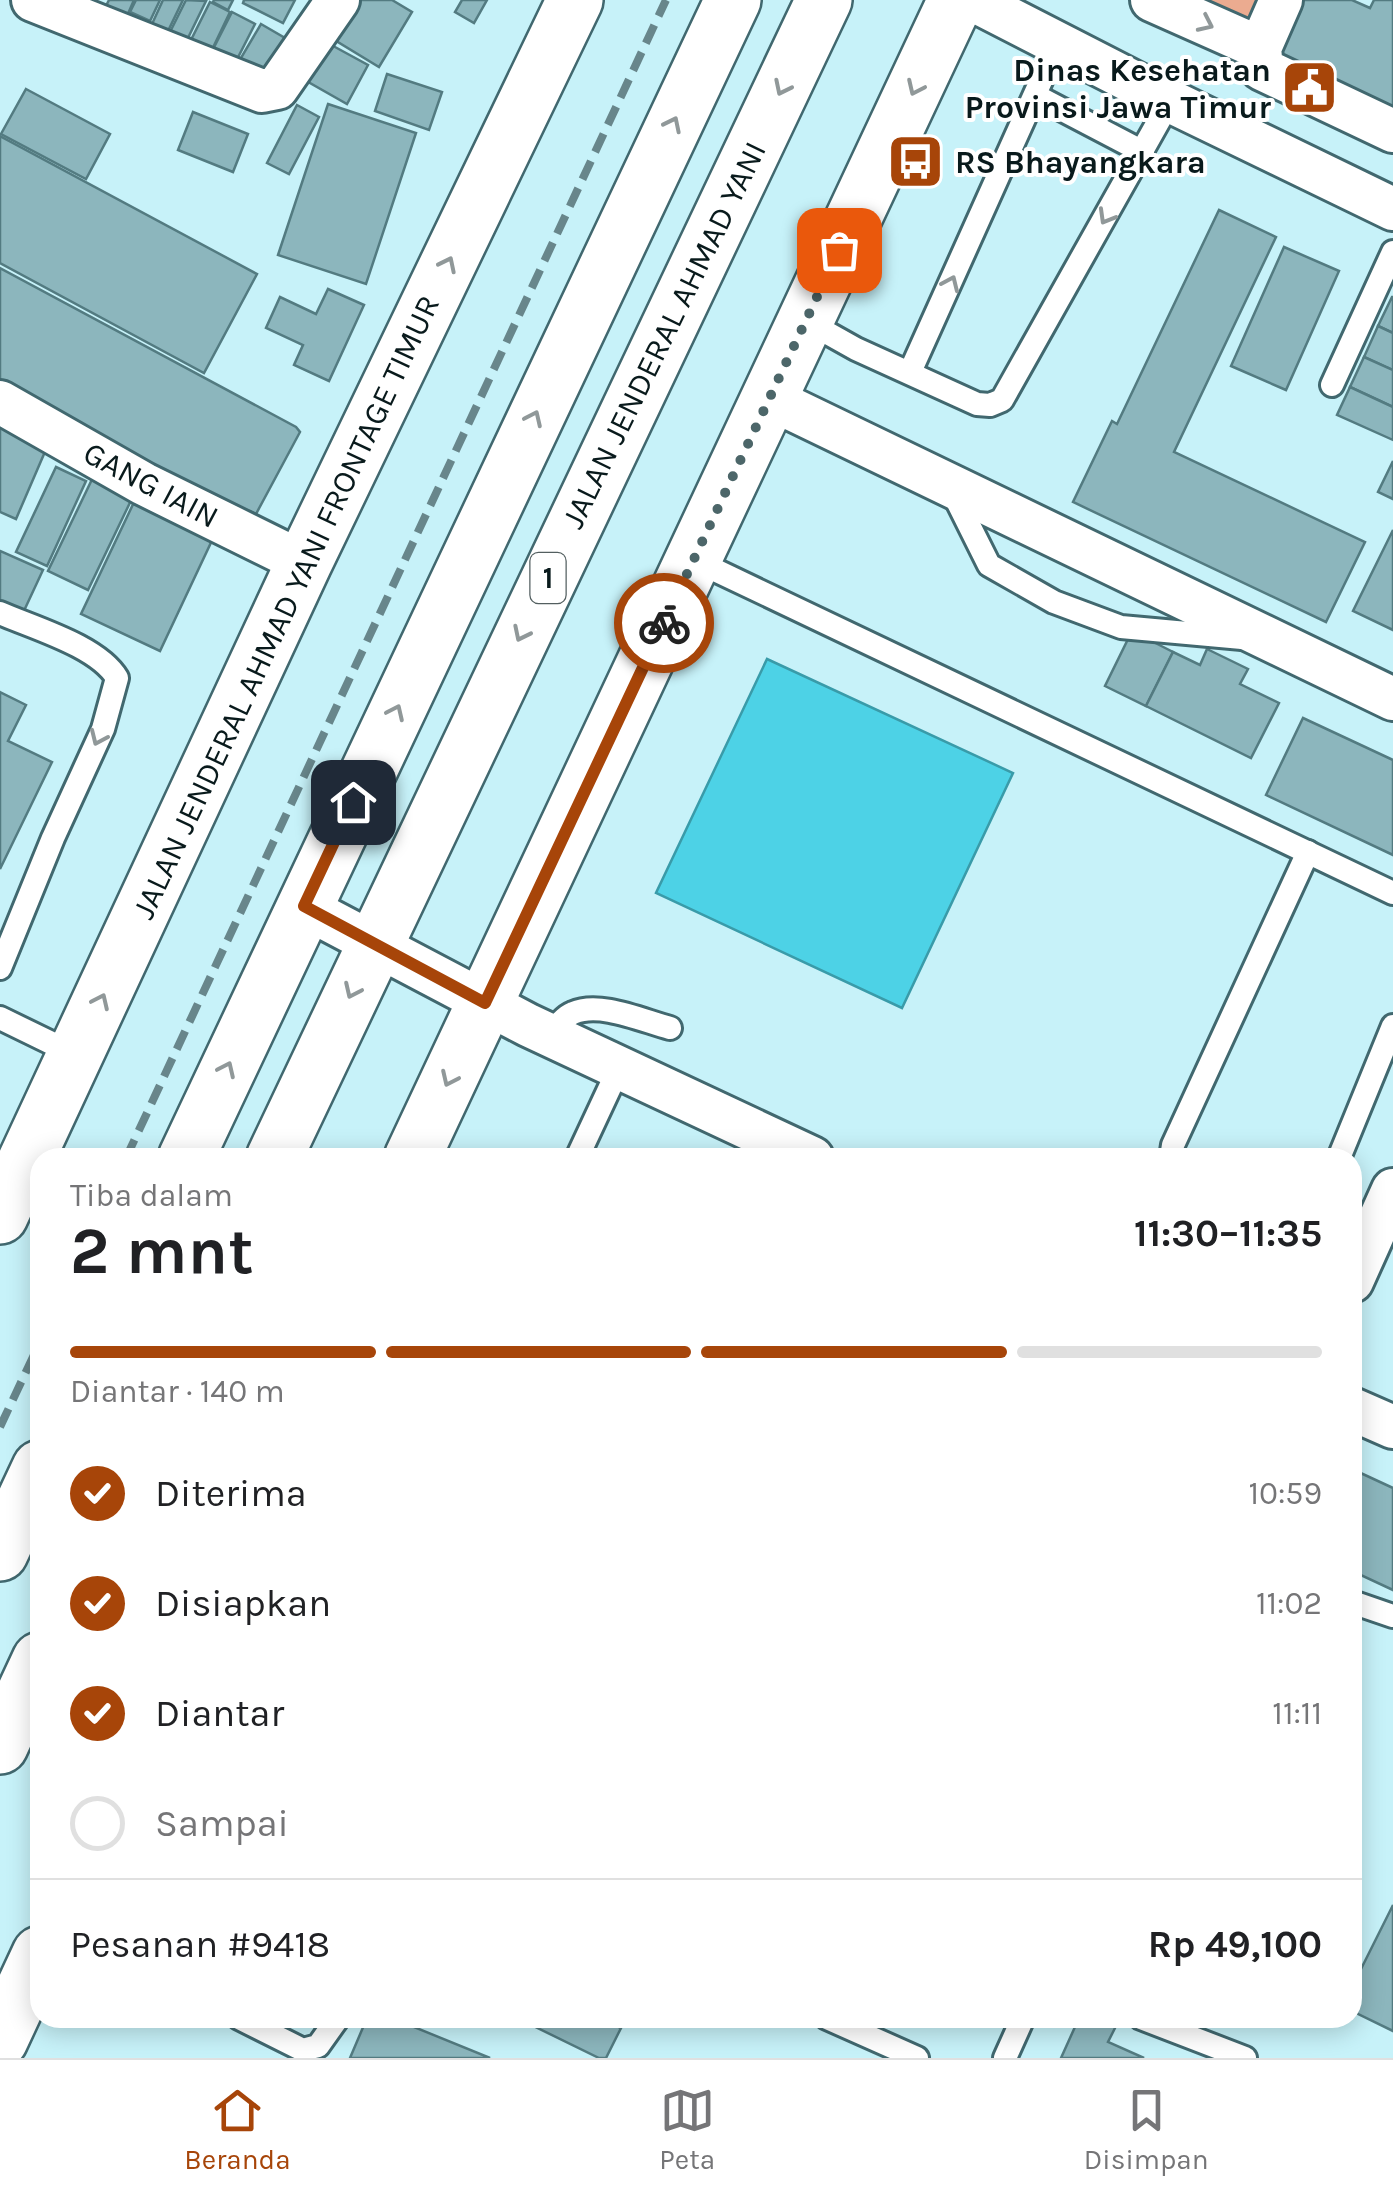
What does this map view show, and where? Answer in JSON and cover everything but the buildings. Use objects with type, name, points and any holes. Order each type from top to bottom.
[{"type":"main road","name":"JALAN JENDERAL AHMAD YANI FRONTAGE TIMUR","points":[[32,1148],[304,563],[575,0]]},
{"type":"main road","points":[[191,1148],[733,0]]},
{"type":"main road","name":"JALAN JENDERAL AHMAD YANI","points":[[279,1148],[382,947],[824,0]]},
{"type":"main road","points":[[417,1148],[956,0]]},
{"type":"main road","name":"JALAN JENDERAL AHMAD YANI FRONTAGE TIMUR","points":[[0,1216],[30,1152]]},
{"type":"main road","points":[[0,1553],[30,1489]]},
{"type":"main road","points":[[0,1746],[30,1682]]},
{"type":"main road","points":[[0,2040],[30,1976]]},
{"type":"street","points":[[0,8],[6,0]]},
{"type":"street","points":[[33,0],[262,91],[278,88],[338,0]]},
{"type":"street","points":[[973,0],[1393,209]]},
{"type":"street","points":[[1152,0],[1260,48]]},
{"type":"street","points":[[1281,0],[1260,48],[1262,69],[1393,131]]},
{"type":"street","points":[[771,399],[1393,699]]},
{"type":"street","name":"GANG IAIN","points":[[0,402],[144,484],[304,563]]},
{"type":"street","points":[[304,906],[550,1036],[791,1148]]},
{"type":"street","points":[[1362,1259],[1393,1190]]},
{"type":"street","points":[[1362,1413],[1393,1427]]},
{"type":"lane","points":[[910,372],[1058,43]]},
{"type":"lane","points":[[1036,96],[1144,152]]},
{"type":"lane","points":[[806,321],[856,349],[977,404],[990,405],[1002,400],[1170,101]]},
{"type":"lane","points":[[1332,385],[1393,252]]},
{"type":"lane","points":[[950,488],[989,564],[1054,602],[1121,627],[1270,640]]},
{"type":"lane","points":[[694,560],[1393,892]]},
{"type":"lane","points":[[0,613],[94,655],[111,667],[118,678],[103,729],[0,968]]},
{"type":"lane","points":[[1173,1148],[1308,852]]},
{"type":"lane","points":[[550,1036],[564,1018],[576,1011],[599,1010],[670,1028]]},
{"type":"lane","points":[[0,1018],[76,1054]]},
{"type":"lane","points":[[1343,1148],[1393,1026]]},
{"type":"lane","points":[[582,1148],[619,1068]]},
{"type":"lane","points":[[1362,1611],[1393,1616]]},
{"type":"lane","points":[[258,2028],[303,2050],[318,2046],[331,2028]]},
{"type":"lane","points":[[850,2028],[918,2058]]},
{"type":"lane","points":[[1004,2058],[1018,2028]]},
{"type":"lane","points":[[1180,2028],[1245,2058]]},
{"type":"shaded area","points":[[1182,0],[1273,0],[1257,34]]},
{"type":"water","points":[[767,659],[1013,773],[902,1008],[656,893]]},
{"type":"railway","points":[[131,1148],[666,0]]},
{"type":"railway","points":[[0,1427],[30,1363]]},
{"type":"way so far","points":[[664,623],[839,250]]},
{"type":"place","name":"Dinas Kesehatan Provinsi Jawa Timur","points":[[1310,88]]},
{"type":"place","name":"RS Bhayangkara","points":[[916,162]]},
{"type":"route","points":[[353,802],[304,906],[485,1003],[664,623]]}]
